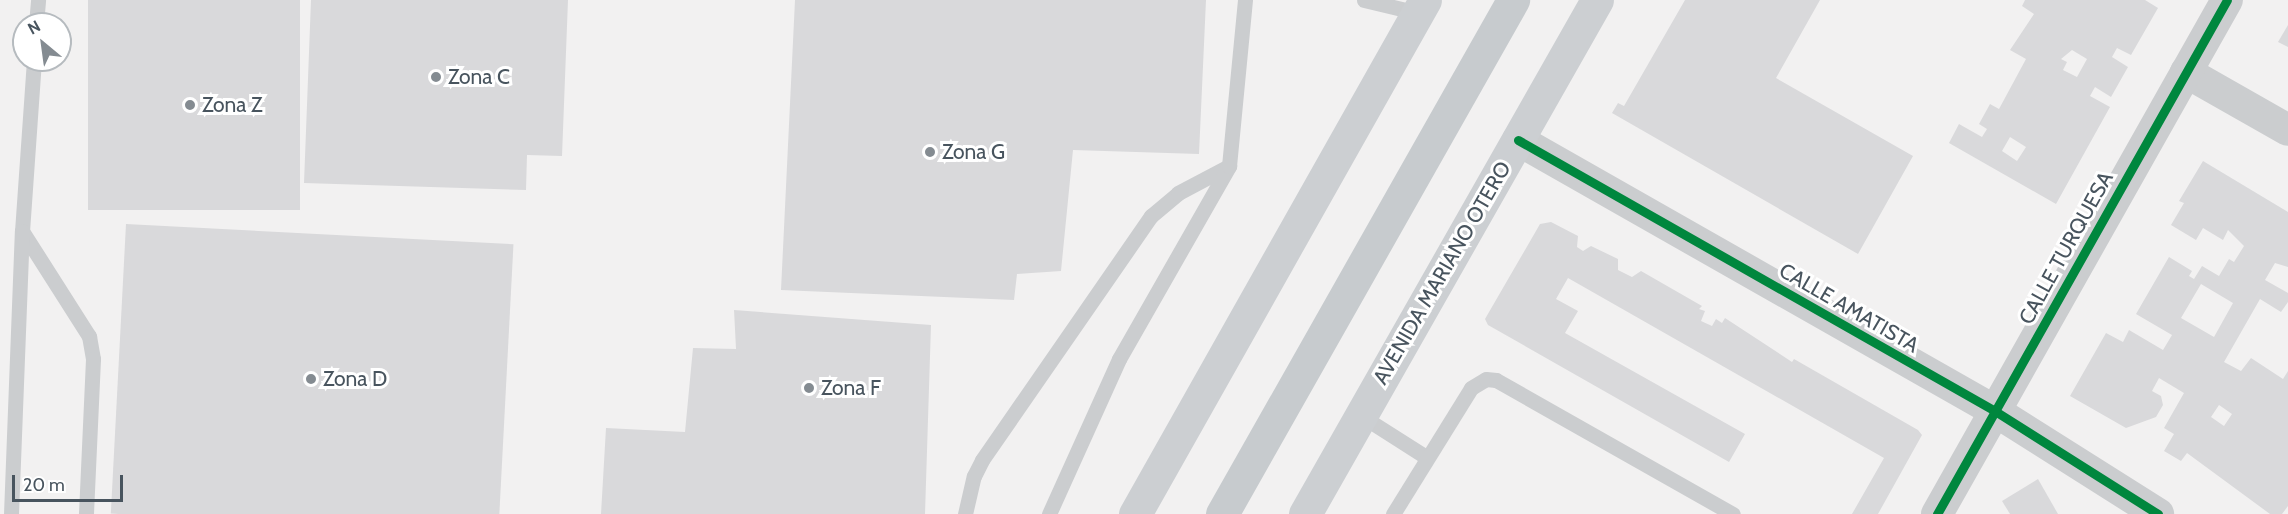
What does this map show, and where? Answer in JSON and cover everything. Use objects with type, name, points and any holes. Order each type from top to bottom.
[{"type":"main road","points":[[1222,514],[1513,0]]},
{"type":"main road","name":"AVENIDA MARIANO OTERO","points":[[1305,514],[1597,0]]},
{"type":"main road","points":[[1135,514],[1422,7]]},
{"type":"street","name":"CALLE TURQUESA","points":[[1937,514],[2227,0]]},
{"type":"street","points":[[2186,72],[2288,130]]},
{"type":"street","name":"CALLE AMATISTA","points":[[1518,140],[1995,411],[2158,514]]},
{"type":"lane","points":[[1049,514],[1119,359],[1229,166],[1245,0]]},
{"type":"lane","points":[[1364,0],[1422,7]]},
{"type":"lane","points":[[11,514],[22,231],[33,72]]},
{"type":"lane","points":[[964,514],[974,476],[982,460],[1150,216],[1178,193],[1229,166]]},
{"type":"lane","points":[[22,231],[89,336],[93,359],[86,514]]},
{"type":"lane","points":[[1393,514],[1470,388],[1478,381],[1496,380],[1733,514]]},
{"type":"lane","points":[[1360,415],[1426,457]]},
{"type":"building","name":"Zona Z","points":[[88,0],[300,0],[300,210],[88,210]]},
{"type":"building","name":"Zona C","points":[[311,0],[568,0],[562,156],[527,155],[526,190],[304,183]]},
{"type":"building","name":"Zona G","points":[[795,0],[1206,0],[1199,154],[1073,150],[1061,271],[1017,274],[1014,300],[781,290]]},
{"type":"building","points":[[1685,0],[1820,0],[1776,78],[1913,156],[1858,254],[1612,113],[1618,103],[1624,106]]},
{"type":"building","points":[[2025,0],[2145,0],[2158,8],[2131,55],[2117,48],[2112,57],[2128,67],[2111,97],[2095,87],[2090,96],[2110,107],[2056,204],[1949,143],[1959,124],[1982,137],[1987,129],[1979,124],[1990,104],[1999,109],[2026,59],[2010,50],[2034,14],[2022,6]],"holes":[[[2072,50],[2087,59],[2077,77],[2063,70],[2067,62],[2061,59]],[[2010,137],[2026,147],[2017,161],[2002,151]]]},
{"type":"building","points":[[2288,25],[2288,47],[2278,42]]},
{"type":"building","points":[[2203,161],[2288,212],[2288,267],[2275,263],[2265,280],[2288,293],[2288,302],[2281,312],[2260,299],[2224,362],[2241,371],[2251,358],[2283,379],[2288,371],[2288,506],[2282,514],[2270,514],[2187,453],[2181,461],[2164,451],[2174,434],[2164,428],[2184,393],[2159,378],[2152,391],[2161,396],[2163,405],[2156,417],[2126,428],[2070,396],[2106,333],[2123,342],[2129,330],[2163,350],[2172,335],[2136,314],[2169,257],[2192,271],[2189,276],[2194,279],[2202,266],[2219,276],[2229,259],[2234,262],[2244,246],[2228,230],[2223,240],[2203,228],[2196,240],[2171,225],[2184,203],[2179,201]],"holes":[[[2201,284],[2233,303],[2214,337],[2181,318]],[[2219,405],[2232,414],[2224,426],[2211,417]]]},
{"type":"building","points":[[1551,222],[1578,236],[1577,247],[1583,251],[1591,246],[1618,259],[1618,270],[1632,277],[1641,271],[1702,306],[1699,309],[1705,311],[1701,321],[1712,326],[1716,319],[1722,323],[1725,318],[1792,362],[1794,359],[1918,430],[1922,435],[1878,514],[1852,514],[1884,458],[1568,278],[1556,299],[1578,311],[1565,333],[1745,434],[1729,462],[1488,325],[1485,319],[1540,224]]},
{"type":"building","name":"Zona D","points":[[126,224],[513,244],[499,514],[111,514]]},
{"type":"building","name":"Zona F","points":[[734,310],[931,325],[925,514],[601,514],[606,428],[685,432],[693,348],[736,349]]},
{"type":"building","points":[[2038,479],[2058,514],[2010,514],[2002,501]]},
{"type":"cycle path","points":[[1937,514],[2227,0]]},
{"type":"cycle path","points":[[1518,140],[1995,411],[2158,514]]},
{"type":"place","name":"Zona C","points":[[436,77]]},
{"type":"place","name":"Zona Z","points":[[190,105]]},
{"type":"place","name":"Zona G","points":[[930,152]]},
{"type":"place","name":"Zona D","points":[[311,379]]},
{"type":"place","name":"Zona F","points":[[809,388]]}]
